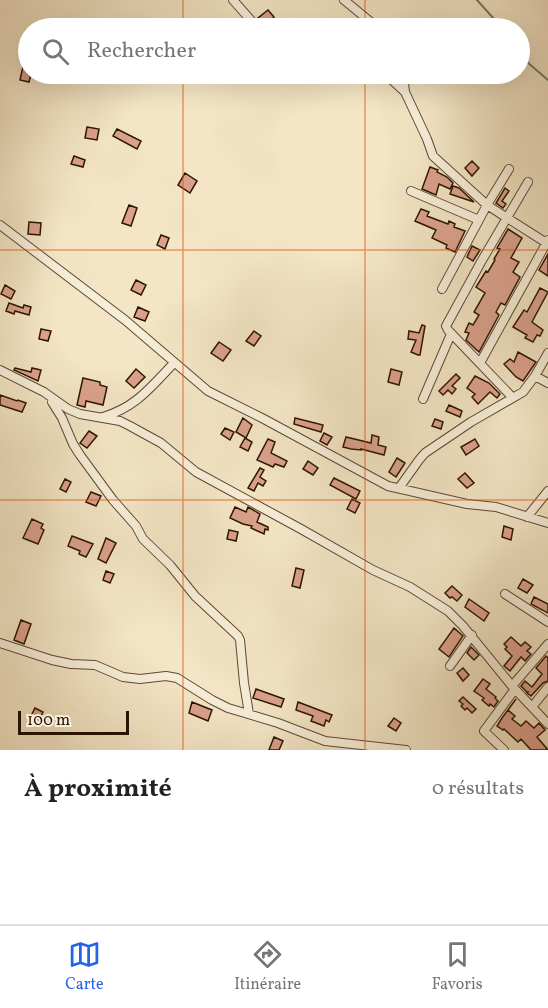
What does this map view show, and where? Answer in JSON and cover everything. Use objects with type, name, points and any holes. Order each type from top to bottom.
[{"type":"street","points":[[233,0],[249,18]]},
{"type":"street","points":[[344,0],[366,18]]},
{"type":"street","points":[[396,84],[405,92]]},
{"type":"street","points":[[404,84],[405,92],[433,156],[487,205],[548,242],[480,363]]},
{"type":"street","points":[[442,289],[479,219],[509,169]]},
{"type":"street","points":[[512,397],[451,334],[447,323],[528,182]]},
{"type":"street","points":[[411,190],[479,219]]},
{"type":"street","points":[[0,225],[124,320],[208,392],[262,418],[384,484],[467,504],[496,507],[548,523]]},
{"type":"street","points":[[423,399],[451,334]]},
{"type":"street","points":[[399,488],[425,453],[471,422],[523,392],[548,353]]},
{"type":"street","points":[[99,418],[119,412],[138,400],[174,363]]},
{"type":"street","points":[[0,370],[44,392],[68,409],[80,414],[120,421],[153,437],[196,472],[373,570],[410,587],[447,611],[472,635],[513,688],[548,724]]},
{"type":"street","points":[[535,376],[548,383]]},
{"type":"street","points":[[44,392],[62,418],[73,444],[113,500],[136,526],[143,539],[164,559],[195,596],[238,636],[249,714]]},
{"type":"street","points":[[527,517],[548,491]]},
{"type":"street","points":[[505,594],[548,622]]},
{"type":"street","points":[[450,666],[472,635]]},
{"type":"street","points":[[0,644],[59,662],[95,665],[123,677],[177,678],[228,708],[278,723],[325,741],[406,750]]},
{"type":"street","points":[[504,750],[483,731],[548,644]]},
{"type":"street","points":[[532,707],[548,687]]},
{"type":"building","points":[[268,10],[274,17],[273,18],[258,18]]},
{"type":"building","points":[[87,127],[99,129],[97,140],[85,138]]},
{"type":"building","points":[[117,129],[141,141],[137,149],[113,136]]},
{"type":"building","points":[[74,156],[85,160],[83,167],[71,164]]},
{"type":"building","points":[[472,161],[479,168],[472,176],[465,168]]},
{"type":"building","points":[[430,167],[438,170],[437,172],[453,183],[450,189],[439,184],[436,195],[422,189]]},
{"type":"building","points":[[185,173],[197,181],[190,193],[178,185]]},
{"type":"building","points":[[453,186],[459,188],[474,202],[450,194]]},
{"type":"building","points":[[505,188],[509,191],[502,201],[506,204],[503,208],[496,203]]},
{"type":"building","points":[[129,205],[137,208],[131,226],[122,223]]},
{"type":"building","points":[[421,209],[429,212],[427,216],[448,224],[449,221],[455,224],[454,227],[465,231],[455,252],[446,248],[447,245],[432,238],[436,230],[415,221]]},
{"type":"building","points":[[29,222],[41,223],[40,235],[28,234]]},
{"type":"building","points":[[508,229],[522,238],[511,258],[519,262],[513,272],[520,277],[505,305],[501,303],[496,312],[499,315],[479,352],[466,340],[469,333],[465,332],[469,323],[473,325],[479,315],[474,312],[485,293],[476,287],[495,260],[500,249],[497,248]]},
{"type":"building","points":[[161,235],[169,238],[165,249],[157,245]]},
{"type":"building","points":[[472,246],[480,250],[473,261],[467,257]]},
{"type":"building","points":[[548,254],[548,276],[539,270]]},
{"type":"building","points":[[136,280],[146,285],[141,295],[131,290]]},
{"type":"building","points":[[5,285],[15,291],[11,299],[1,294]]},
{"type":"building","points":[[540,288],[548,292],[532,322],[543,330],[533,342],[525,338],[527,335],[513,327],[524,310],[527,312]]},
{"type":"building","points":[[9,303],[23,308],[24,305],[31,307],[29,315],[6,311]]},
{"type":"building","points":[[138,307],[149,312],[145,321],[134,317]]},
{"type":"building","points":[[422,325],[425,326],[420,355],[418,355],[411,352],[416,340],[408,339],[409,331],[419,333]]},
{"type":"building","points":[[41,329],[51,331],[48,341],[39,339]]},
{"type":"building","points":[[254,331],[261,336],[254,346],[246,341]]},
{"type":"building","points":[[219,342],[231,350],[223,361],[211,353]]},
{"type":"building","points":[[518,352],[536,362],[523,381],[504,364],[510,359],[514,362]]},
{"type":"building","points":[[15,368],[31,372],[32,368],[41,370],[38,381],[14,370]]},
{"type":"building","points":[[136,369],[145,377],[134,388],[126,381]]},
{"type":"building","points":[[391,369],[402,372],[399,385],[388,382]]},
{"type":"building","points":[[456,374],[460,378],[452,386],[456,389],[452,394],[448,390],[443,395],[439,391]]},
{"type":"building","points":[[475,376],[489,383],[500,394],[497,398],[490,392],[478,404],[472,397],[475,394],[467,388]]},
{"type":"building","points":[[83,378],[100,382],[100,385],[107,387],[103,405],[86,401],[85,407],[77,405]]},
{"type":"building","points":[[0,395],[26,403],[22,412],[0,405]]},
{"type":"building","points":[[449,405],[462,411],[460,417],[446,411]]},
{"type":"building","points":[[243,418],[252,425],[246,438],[236,432]]},
{"type":"building","points":[[295,418],[323,425],[321,432],[294,424]]},
{"type":"building","points":[[435,419],[443,422],[441,429],[432,426]]},
{"type":"building","points":[[225,428],[234,432],[230,440],[221,434]]},
{"type":"building","points":[[89,431],[97,436],[87,448],[80,443]]},
{"type":"building","points":[[324,433],[332,437],[327,445],[320,441]]},
{"type":"building","points":[[372,435],[379,437],[378,445],[386,447],[384,455],[343,447],[346,437],[371,443]]},
{"type":"building","points":[[245,438],[252,442],[248,451],[240,447]]},
{"type":"building","points":[[268,439],[275,442],[271,453],[287,461],[284,467],[275,464],[273,467],[257,460]]},
{"type":"building","points":[[475,439],[479,446],[466,455],[461,447]]},
{"type":"building","points":[[397,458],[405,463],[396,477],[389,472]]},
{"type":"building","points":[[308,461],[318,468],[313,475],[303,469]]},
{"type":"building","points":[[260,468],[264,470],[260,477],[266,481],[263,486],[258,483],[254,491],[248,488]]},
{"type":"building","points":[[465,473],[474,483],[467,488],[458,479]]},
{"type":"building","points":[[334,478],[360,491],[356,499],[330,485]]},
{"type":"building","points":[[65,479],[71,482],[66,492],[60,489]]},
{"type":"building","points":[[91,492],[101,496],[96,506],[86,502]]},
{"type":"building","points":[[352,499],[360,503],[355,513],[347,509]]},
{"type":"building","points":[[235,507],[246,512],[248,507],[260,514],[257,522],[268,527],[268,530],[265,529],[264,534],[251,528],[252,526],[230,518]]},
{"type":"building","points":[[32,519],[43,524],[41,528],[44,530],[38,544],[23,538]]},
{"type":"building","points":[[504,526],[513,529],[511,540],[502,537]]},
{"type":"building","points":[[229,530],[238,532],[236,541],[227,539]]},
{"type":"building","points":[[72,536],[93,544],[86,557],[79,554],[80,551],[68,546]]},
{"type":"building","points":[[106,538],[116,543],[106,563],[98,559]]},
{"type":"building","points":[[296,568],[304,570],[300,588],[292,586]]},
{"type":"building","points":[[106,571],[114,574],[110,583],[103,580]]},
{"type":"building","points":[[523,579],[533,585],[527,593],[518,588]]},
{"type":"building","points":[[452,586],[462,595],[457,601],[445,593]]},
{"type":"building","points":[[534,597],[548,604],[548,613],[531,604]]},
{"type":"building","points":[[469,599],[489,613],[484,621],[465,607]]},
{"type":"building","points":[[21,620],[31,624],[24,644],[14,640]]},
{"type":"building","points":[[454,628],[463,636],[449,657],[439,649]]},
{"type":"building","points":[[511,637],[521,646],[525,642],[531,647],[527,651],[531,654],[525,661],[521,657],[510,671],[504,666],[512,656],[505,649],[507,647],[504,644]]},
{"type":"building","points":[[471,647],[479,655],[474,660],[467,653]]},
{"type":"building","points":[[546,656],[548,658],[548,681],[543,683],[531,696],[521,686],[525,681],[532,687],[542,674],[536,668]]},
{"type":"building","points":[[463,668],[469,675],[463,681],[457,673]]},
{"type":"building","points":[[483,679],[490,684],[486,689],[498,701],[494,707],[490,704],[489,706],[482,700],[484,698],[474,691]]},
{"type":"building","points":[[256,689],[284,699],[281,707],[253,698]]},
{"type":"building","points":[[463,697],[476,709],[472,713],[461,706],[463,704],[459,701]]},
{"type":"building","points":[[516,699],[508,710],[515,716],[512,719],[521,726],[526,721],[534,728],[539,723],[545,730],[537,737],[548,750],[531,750],[521,739],[518,742],[504,729],[497,726],[502,718]]},
{"type":"building","points":[[192,702],[212,710],[208,721],[189,713]]},
{"type":"building","points":[[298,702],[332,715],[329,722],[326,720],[324,726],[311,721],[313,716],[296,710]]},
{"type":"building","points":[[35,708],[43,712],[39,720],[31,716]]},
{"type":"building","points":[[394,718],[401,723],[396,731],[388,726]]},
{"type":"building","points":[[274,737],[283,741],[279,750],[269,750]]},
{"type":"waterway","points":[[477,0],[493,18]]},
{"type":"waterway","points":[[530,65],[548,80]]}]
